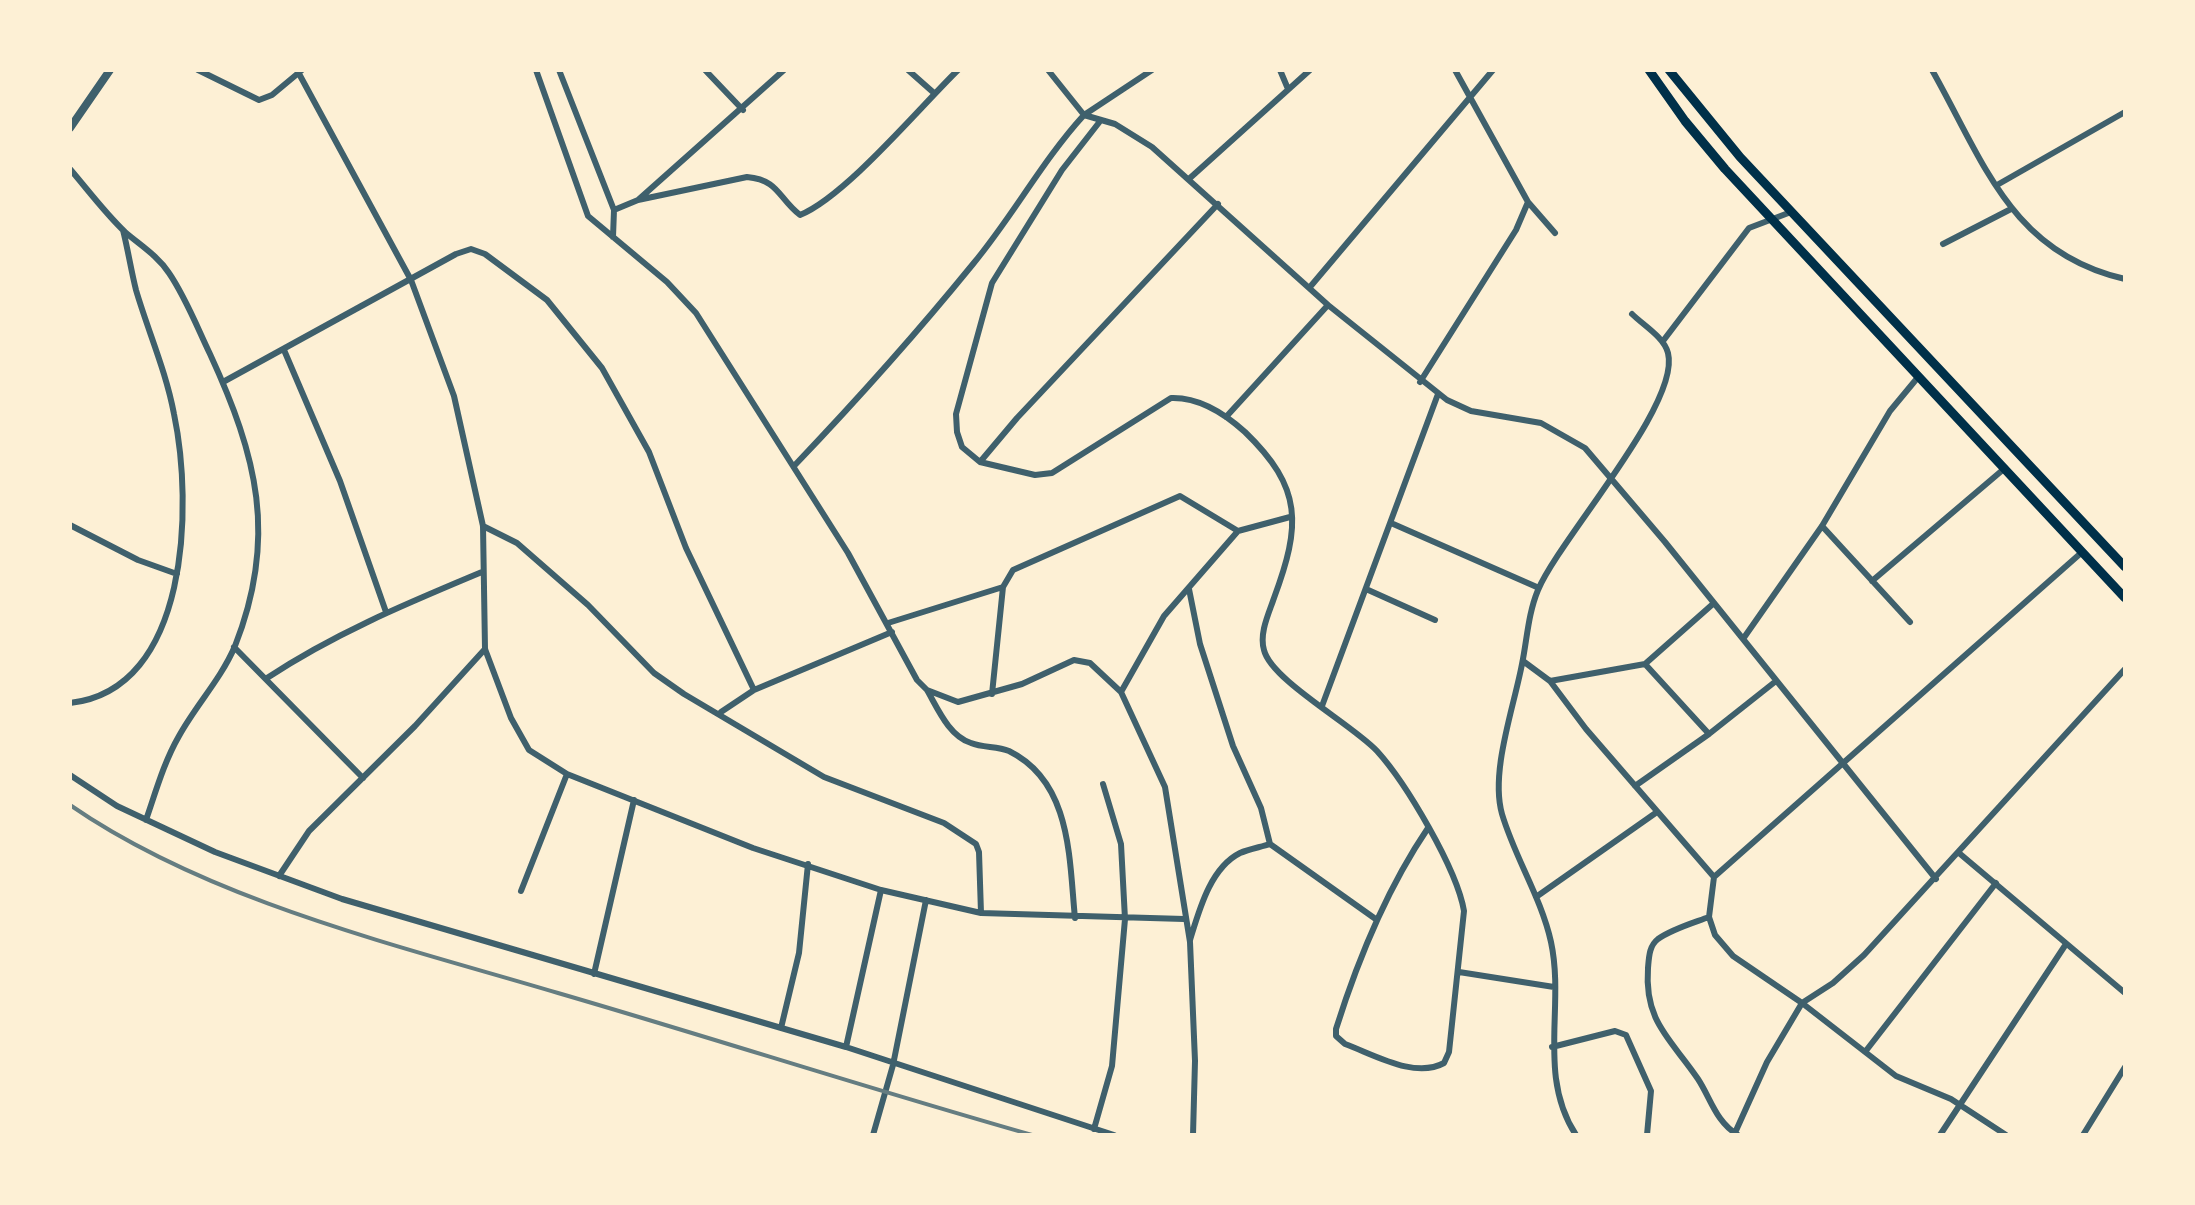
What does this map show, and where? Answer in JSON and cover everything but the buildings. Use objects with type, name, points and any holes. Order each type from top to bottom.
[{"type":"main road","points":[[1649,70],[1685,121],[1773,221],[2125,598]]},
{"type":"main road","points":[[1669,70],[1740,157],[2125,567]]},
{"type":"street","points":[[70,128],[110,70]]},
{"type":"street","points":[[198,70],[259,100],[268,98],[299,71],[411,280],[454,396],[484,526],[485,648],[511,718],[529,750],[567,774],[753,848],[881,890],[981,913],[1184,919]]},
{"type":"street","points":[[536,70],[588,216],[667,282],[696,313],[794,466],[888,622],[918,680],[959,737],[1010,752],[1050,790],[1065,823],[1075,918]]},
{"type":"street","points":[[559,70],[614,210],[613,237]]},
{"type":"street","points":[[705,70],[742,110]]},
{"type":"street","points":[[638,200],[784,70]]},
{"type":"street","points":[[908,70],[934,93]]},
{"type":"street","points":[[614,210],[638,200],[748,177],[772,183],[800,214],[819,204],[859,169],[958,70]]},
{"type":"street","points":[[1048,70],[1084,115],[1130,132],[1190,178],[1328,305],[1420,382],[1471,410],[1542,424],[1585,448],[1936,879]]},
{"type":"street","points":[[794,466],[874,383],[973,264],[1061,140],[1084,115],[1152,70]]},
{"type":"street","points":[[1280,70],[1288,89]]},
{"type":"street","points":[[1190,178],[1310,70]]},
{"type":"street","points":[[1454,70],[1528,202],[1555,233]]},
{"type":"street","points":[[1310,287],[1493,70]]},
{"type":"street","points":[[1932,70],[2011,209],[2037,238],[2069,259],[2125,278]]},
{"type":"street","points":[[1997,185],[2125,112]]},
{"type":"street","points":[[1101,120],[1062,170],[992,283],[956,414],[956,432],[962,447],[980,462],[1022,473],[1052,473],[1170,398],[1198,400],[1226,417],[1266,454],[1292,498],[1289,549],[1265,627],[1264,653],[1287,679],[1376,750],[1428,828],[1461,890],[1464,911],[1460,972],[1449,1052],[1440,1066],[1418,1070],[1340,1041],[1336,1029],[1354,972],[1377,920],[1428,828]]},
{"type":"street","points":[[70,169],[123,230],[167,269],[222,382],[254,474],[261,532],[234,647],[174,745],[146,820]]},
{"type":"street","points":[[1420,382],[1516,230],[1528,202]]},
{"type":"street","points":[[980,462],[1218,204]]},
{"type":"street","points":[[1944,244],[2011,209]]},
{"type":"street","points":[[1663,342],[1749,228],[1791,212]]},
{"type":"street","points":[[70,704],[110,692],[137,671],[162,625],[177,574],[182,470],[177,429],[123,230]]},
{"type":"street","points":[[222,382],[470,248],[485,254],[548,300],[602,368],[634,421],[686,548],[754,690]]},
{"type":"street","points":[[1226,417],[1328,305]]},
{"type":"street","points":[[1576,1135],[1566,1120],[1559,1096],[1552,1047],[1551,941],[1501,810],[1499,774],[1539,588],[1643,429],[1658,397],[1669,355],[1663,342],[1632,314]]},
{"type":"street","points":[[284,350],[340,480],[386,612]]},
{"type":"street","points":[[1743,639],[1822,526],[1890,411],[1920,375]]},
{"type":"street","points":[[1322,706],[1438,394]]},
{"type":"street","points":[[1872,581],[2005,468]]},
{"type":"street","points":[[992,694],[1003,588],[1013,570],[1180,496],[1238,531]]},
{"type":"street","points":[[1121,692],[1164,616],[1238,531],[1290,518]]},
{"type":"street","points":[[1391,523],[1539,588]]},
{"type":"street","points":[[70,525],[138,560],[177,574]]},
{"type":"street","points":[[484,526],[517,543],[537,559],[654,673],[824,777],[944,822],[976,844],[980,852],[981,913]]},
{"type":"street","points":[[1822,526],[1910,622]]},
{"type":"street","points":[[2006,1135],[1935,1091],[1903,1080],[1865,1053],[1733,956],[1714,935],[1708,917],[1714,877],[2082,553]]},
{"type":"street","points":[[267,678],[322,644],[386,612],[482,572]]},
{"type":"street","points":[[888,622],[1003,588]]},
{"type":"street","points":[[1189,589],[1200,644],[1270,844],[1377,920]]},
{"type":"street","points":[[1366,590],[1435,620]]},
{"type":"street","points":[[1550,681],[1645,664],[1714,603]]},
{"type":"street","points":[[721,712],[754,690],[892,632]]},
{"type":"street","points":[[234,647],[362,778]]},
{"type":"street","points":[[280,876],[309,831],[485,648]]},
{"type":"street","points":[[927,690],[958,702],[1022,684],[1074,660],[1090,664],[1121,692],[1165,787],[1190,942],[1195,1062],[1193,1135]]},
{"type":"street","points":[[1522,661],[1550,681],[1714,877]]},
{"type":"street","points":[[1645,664],[1709,734]]},
{"type":"street","points":[[1708,917],[1656,942],[1650,956],[1648,988],[1658,1026],[1697,1078],[1719,1118],[1736,1135],[1767,1062],[1802,1004],[1833,983],[1864,954],[2125,669]]},
{"type":"street","points":[[1634,786],[1776,682]]},
{"type":"street","points":[[521,891],[567,774]]},
{"type":"street","points":[[70,775],[146,820],[280,876],[457,935],[846,1047],[1114,1135]]},
{"type":"street","points":[[1094,1129],[1112,1066],[1125,920],[1121,844],[1103,784]]},
{"type":"street","points":[[594,974],[634,800]]},
{"type":"street","points":[[1536,896],[1657,812]]},
{"type":"street","points":[[1190,942],[1213,880],[1238,854],[1270,844]]},
{"type":"street","points":[[1959,854],[2125,993]]},
{"type":"street","points":[[781,1028],[799,953],[808,864]]},
{"type":"street","points":[[1865,1053],[1996,883]]},
{"type":"street","points":[[846,1047],[881,890]]},
{"type":"street","points":[[873,1135],[893,1065],[926,900]]},
{"type":"street","points":[[1940,1135],[2066,944]]},
{"type":"street","points":[[1460,972],[1554,987]]},
{"type":"street","points":[[1552,1047],[1615,1031],[1626,1035],[1651,1091],[1647,1135]]},
{"type":"street","points":[[2083,1135],[2125,1066]]},
{"type":"railway","points":[[70,805],[124,839],[182,868],[306,917],[1032,1135]]}]
